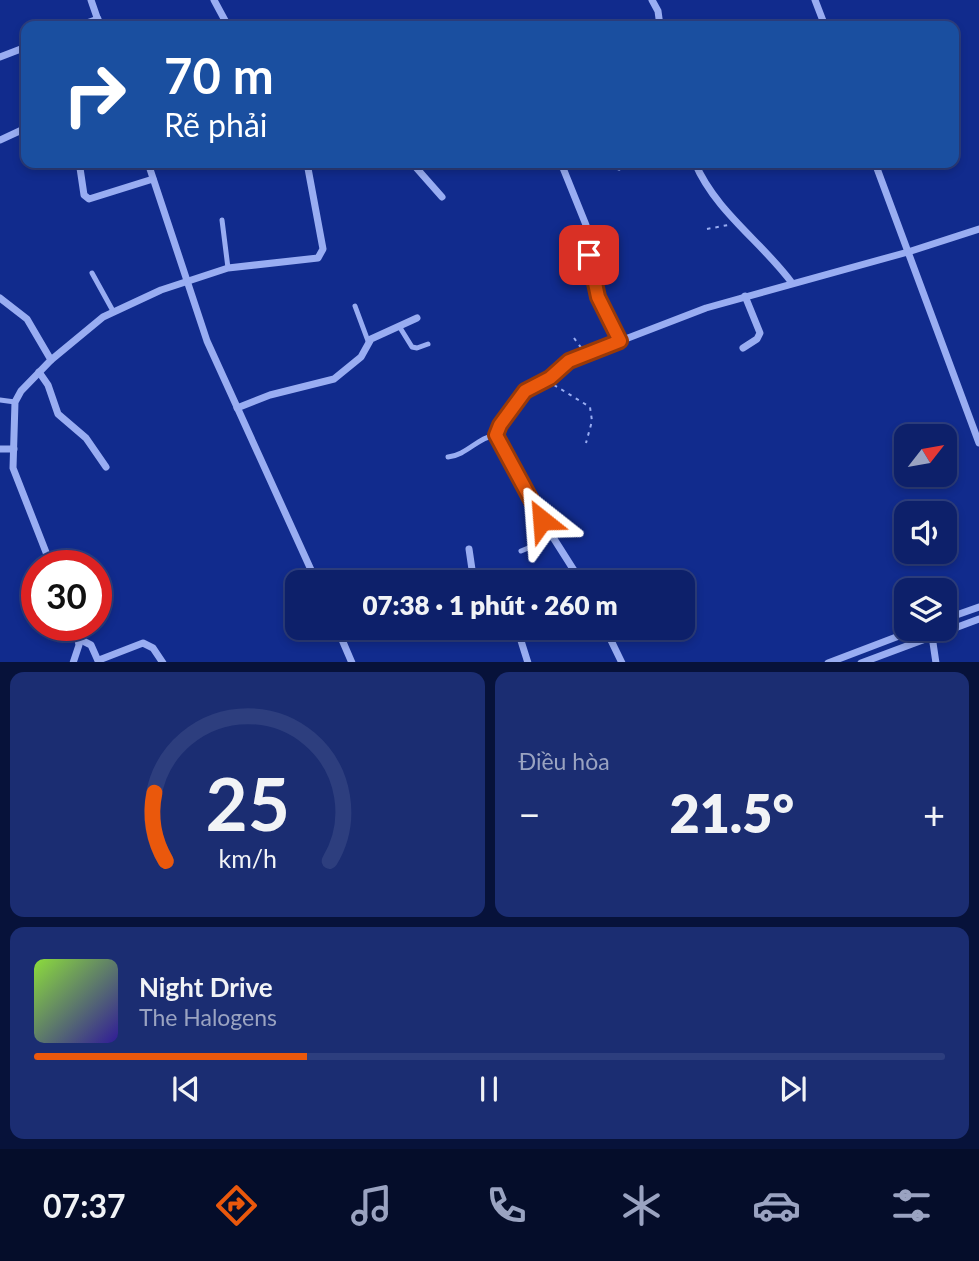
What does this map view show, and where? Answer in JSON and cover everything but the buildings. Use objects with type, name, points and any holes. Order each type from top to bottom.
[{"type":"street","points":[[91,0],[99,21]]},
{"type":"street","points":[[214,0],[225,21]]},
{"type":"street","points":[[652,0],[659,21]]},
{"type":"street","points":[[815,0],[823,21]]},
{"type":"street","points":[[0,57],[21,49]]},
{"type":"street","points":[[0,140],[21,130]]},
{"type":"street","points":[[80,168],[84,195],[89,199],[153,179]]},
{"type":"street","points":[[151,168],[207,341],[311,570]]},
{"type":"street","points":[[45,550],[15,475],[15,402],[21,391],[51,360],[113,311],[228,268],[293,262],[321,256],[323,249],[308,168]]},
{"type":"street","points":[[416,168],[442,197]]},
{"type":"street","points":[[563,168],[586,225],[595,287],[620,341]]},
{"type":"street","points":[[697,168],[735,222],[792,283]]},
{"type":"street","points":[[877,168],[979,443]]},
{"type":"street","points":[[574,570],[498,442],[496,435],[520,396],[547,380],[569,361],[679,317],[979,229]]},
{"type":"street","points":[[743,348],[757,339],[760,333],[745,296]]},
{"type":"street","points":[[0,298],[27,319],[51,360]]},
{"type":"street","points":[[237,408],[270,395],[334,380],[361,357],[368,341],[417,318]]},
{"type":"street","points":[[39,373],[48,385],[58,414],[86,438],[106,467]]},
{"type":"street","points":[[0,449],[15,449]]},
{"type":"street","points":[[469,549],[472,570]]},
{"type":"street","points":[[957,615],[979,607]]},
{"type":"street","points":[[957,627],[979,619]]},
{"type":"street","points":[[831,662],[894,638]]},
{"type":"street","points":[[342,640],[352,662]]},
{"type":"street","points":[[521,640],[528,662]]},
{"type":"street","points":[[611,640],[622,662]]},
{"type":"street","points":[[73,662],[79,641]]},
{"type":"street","points":[[84,641],[89,643],[99,662],[143,643],[153,648],[162,662]]},
{"type":"street","points":[[865,662],[919,641]]},
{"type":"street","points":[[933,641],[936,662]]},
{"type":"lane","points":[[222,220],[228,268]]},
{"type":"lane","points":[[92,273],[113,311]]},
{"type":"lane","points":[[355,306],[368,341]]},
{"type":"lane","points":[[398,326],[412,347],[428,344]]},
{"type":"lane","points":[[0,400],[15,402]]},
{"type":"lane","points":[[448,457],[458,455],[488,436],[496,435]]},
{"type":"lane","points":[[520,551],[538,544],[551,534]]},
{"type":"path","points":[[707,229],[735,222]]},
{"type":"path","points":[[574,338],[586,354]]},
{"type":"path","points":[[547,380],[590,407],[592,422],[586,443]]},
{"type":"route","points":[[542,520],[496,435],[500,425],[525,391],[550,378],[569,361],[620,341],[598,297],[589,255]]}]
